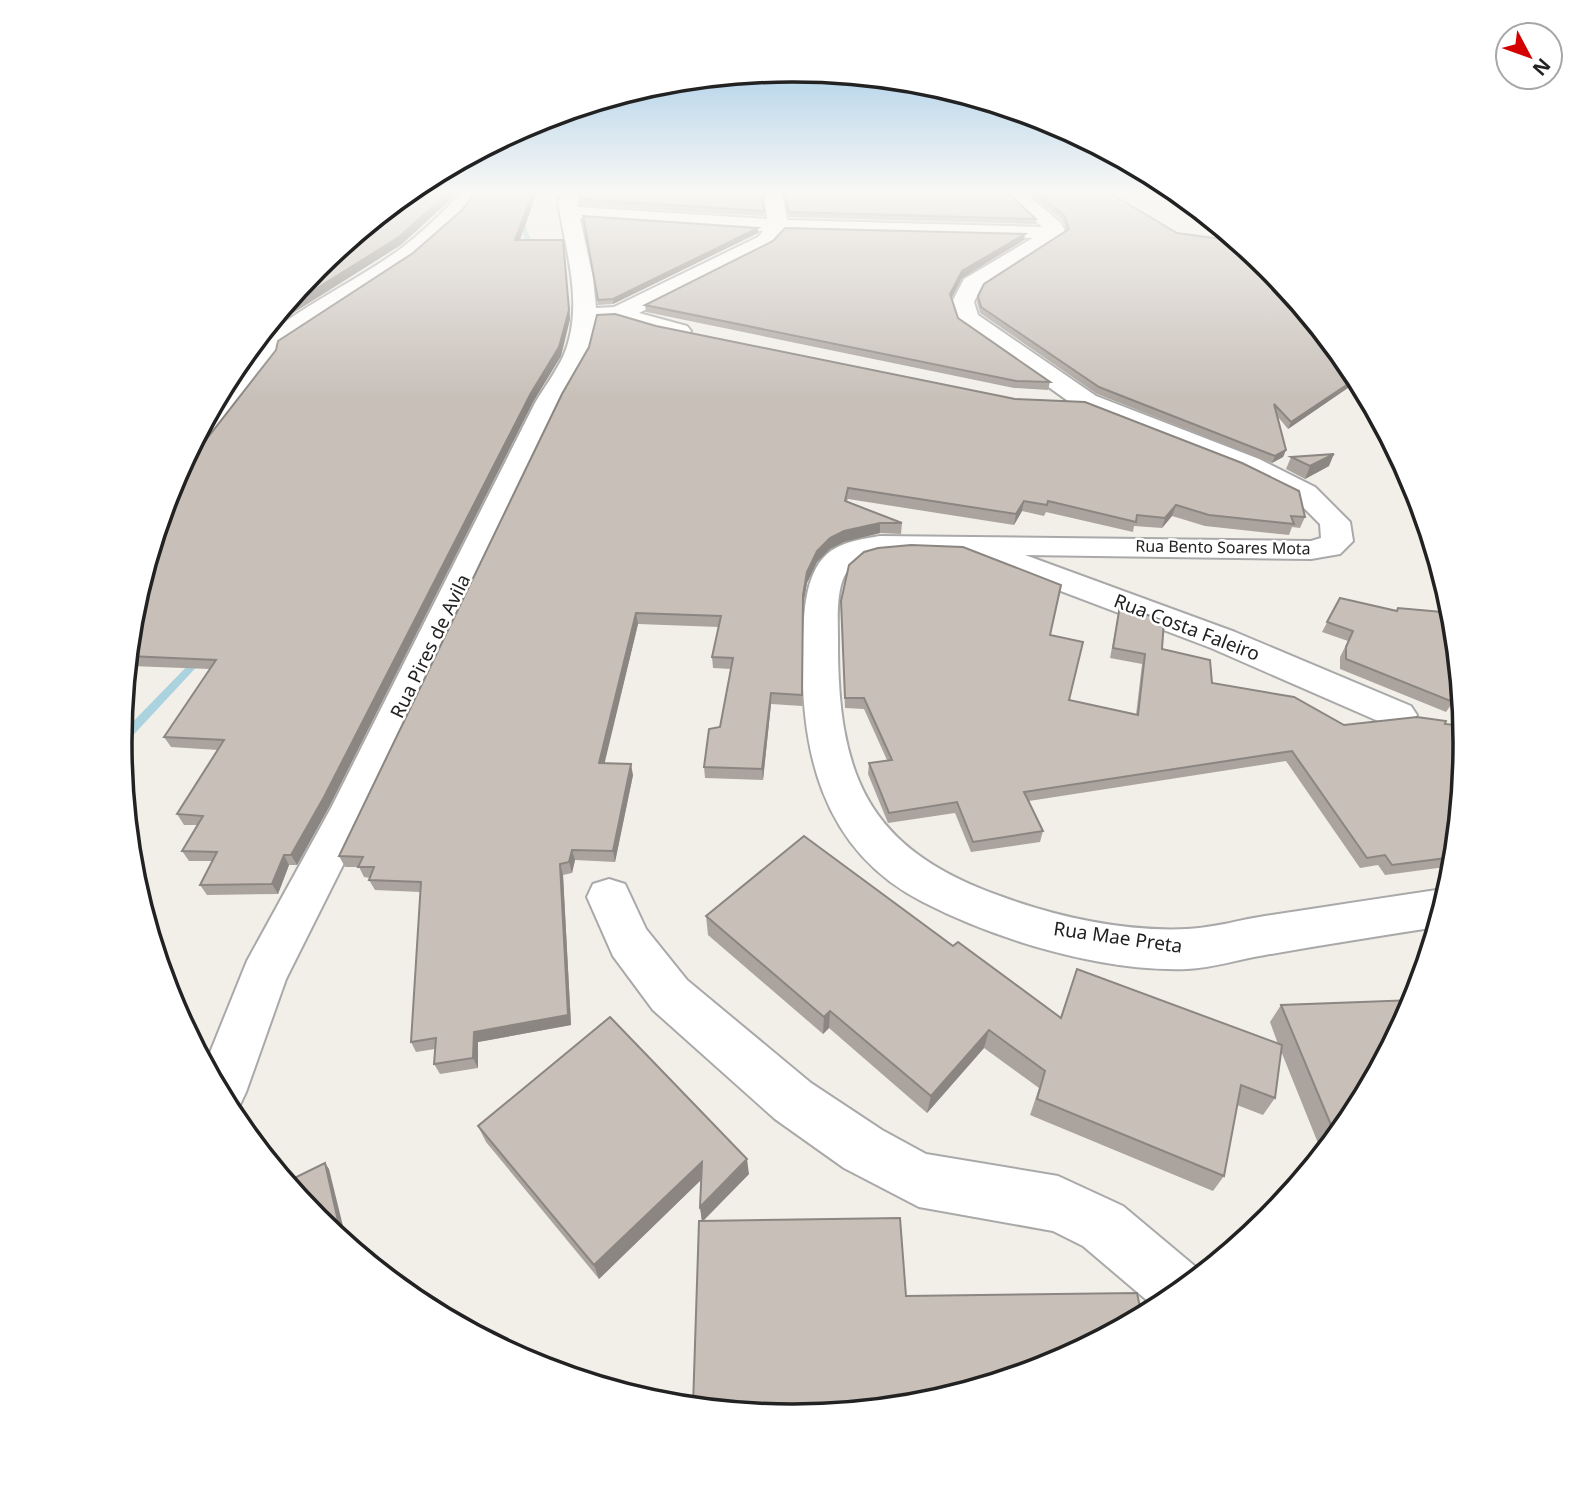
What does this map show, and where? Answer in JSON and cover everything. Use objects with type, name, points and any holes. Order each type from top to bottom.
[{"type":"street","points":[[261,351],[395,261]]},
{"type":"street","name":"Rua Pires de Avila","points":[[224,1080],[264,976],[382,746],[541,421],[546,404],[602,314],[587,261]]},
{"type":"street","points":[[602,314],[720,261]]},
{"type":"street","name":"Rua Bento Soares Mota","points":[[866,832],[841,789],[827,747],[821,709],[822,614],[828,580],[833,567],[860,549],[880,545],[1084,545],[1311,550],[1329,547],[1337,541],[1335,522],[1305,493],[1249,465],[1087,402],[967,318],[963,302],[972,284],[1009,261]]},
{"type":"street","points":[[602,314],[699,335]]},
{"type":"street","points":[[219,415],[276,342]]},
{"type":"street","points":[[1040,402],[1087,402]]},
{"type":"street","name":"Rua Costa Faleiro","points":[[972,547],[1211,635],[1398,715]]},
{"type":"street","name":"Rua Mae Preta","points":[[866,832],[896,862],[934,888],[1022,923],[1178,950],[1432,909]]},
{"type":"street","points":[[609,897],[629,942],[670,995],[793,1101],[863,1149],[919,1180],[1058,1204],[1103,1226],[1172,1283]]},
{"type":"building","points":[[341,261],[360,261],[309,293]]},
{"type":"building","points":[[400,261],[565,261],[569,310],[559,347],[531,393],[324,797],[291,855],[284,855],[272,884],[200,885],[217,852],[182,851],[203,816],[177,814],[224,740],[164,737],[216,660],[137,656],[154,572],[182,490],[206,440],[276,350],[278,341]]},
{"type":"building","points":[[591,261],[690,261],[613,299],[598,300]]},
{"type":"building","points":[[732,261],[978,261],[962,271],[950,294],[958,318],[1050,382],[1016,381],[645,305]]},
{"type":"building","points":[[1019,261],[1244,261],[1289,307],[1347,384],[1291,422],[1274,404],[1286,450],[1275,456],[1099,387],[981,307],[978,296],[984,284]]},
{"type":"building","points":[[615,314],[656,326],[1015,399],[1085,402],[1242,463],[1299,491],[1305,517],[1291,516],[1294,524],[1209,515],[1176,505],[1165,518],[1137,515],[1136,522],[1048,501],[1047,505],[1024,501],[1016,514],[848,488],[845,501],[902,523],[880,523],[844,531],[830,538],[817,551],[807,572],[803,595],[802,695],[771,693],[762,769],[704,767],[709,729],[720,727],[733,658],[712,657],[721,616],[636,613],[599,763],[631,764],[613,851],[572,850],[569,862],[560,864],[568,1015],[474,1032],[473,1058],[434,1064],[436,1038],[411,1042],[421,882],[369,880],[374,867],[358,867],[363,857],[339,856],[562,394],[589,347],[597,315]]},
{"type":"building","points":[[1334,454],[1310,466],[1291,457]]},
{"type":"building","points":[[911,545],[963,547],[1061,585],[1050,635],[1083,642],[1069,700],[1138,715],[1145,654],[1113,648],[1120,605],[1164,621],[1162,649],[1210,660],[1212,683],[1294,697],[1344,725],[1417,717],[1446,721],[1445,724],[1453,725],[1453,743],[1452,786],[1443,858],[1392,865],[1385,855],[1367,858],[1292,751],[1024,792],[1043,831],[973,842],[957,802],[889,813],[869,763],[892,760],[864,698],[845,698],[841,601],[849,565],[864,552]]},
{"type":"building","points":[[1340,598],[1397,611],[1398,608],[1440,612],[1452,702],[1346,659],[1346,647],[1353,631],[1327,622]]},
{"type":"building","points":[[804,836],[953,946],[958,942],[1061,1018],[1077,969],[1282,1045],[1275,1098],[1241,1085],[1224,1176],[1037,1099],[1045,1071],[989,1030],[931,1096],[830,1011],[824,1017],[706,916]]},
{"type":"building","points":[[1401,1000],[1365,1073],[1331,1125],[1281,1005]]},
{"type":"building","points":[[610,1017],[747,1159],[700,1207],[702,1162],[594,1265],[478,1126]]},
{"type":"building","points":[[325,1163],[338,1221],[325,1210],[295,1178]]},
{"type":"building","points":[[900,1218],[906,1296],[1137,1293],[1140,1305],[1085,1336],[1005,1369],[921,1391],[879,1398],[792,1404],[693,1396],[699,1221]]},
{"type":"waterway","points":[[132,729],[200,658]]}]
